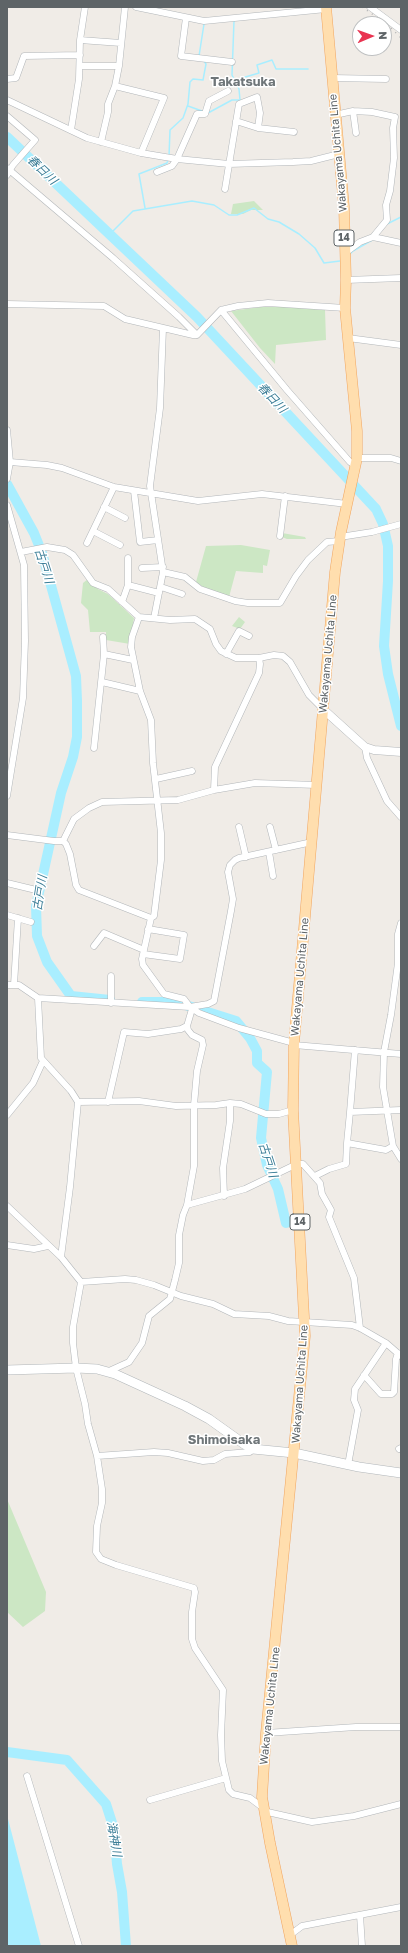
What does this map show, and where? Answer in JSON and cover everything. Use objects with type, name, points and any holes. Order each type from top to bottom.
[{"type":"main road","name":"Wakayama Uchita Line","points":[[292,1946],[263,1809],[262,1781],[305,1336],[293,1110],[294,1044],[335,572],[340,539],[356,464],[357,431],[345,308],[346,280],[344,207],[338,154],[326,8]]},
{"type":"main road","points":[[7,1370],[76,1368],[97,1369],[185,1406],[209,1420],[244,1444],[253,1448],[294,1453],[348,1465],[401,1473]]},
{"type":"street","points":[[71,130],[80,66],[80,40],[86,7]]},
{"type":"street","points":[[101,142],[108,112],[108,104],[115,86],[119,66],[125,7]]},
{"type":"street","points":[[136,7],[204,21],[326,8]]},
{"type":"street","points":[[370,7],[401,30]]},
{"type":"street","points":[[186,18],[181,56],[232,62]]},
{"type":"street","points":[[80,40],[121,43]]},
{"type":"street","points":[[7,79],[16,78],[24,56],[80,55]]},
{"type":"street","points":[[80,66],[119,66]]},
{"type":"street","points":[[332,78],[386,80]]},
{"type":"street","points":[[115,86],[164,98],[141,153]]},
{"type":"street","points":[[157,172],[172,166],[177,159],[197,114],[205,114],[209,101],[228,91]]},
{"type":"street","points":[[225,189],[239,104],[257,97],[260,112],[258,128]]},
{"type":"street","points":[[7,100],[71,130],[101,142],[141,153],[177,159],[229,164],[311,161],[338,154]]},
{"type":"street","points":[[335,115],[353,111],[372,112],[395,117],[393,128],[394,158],[390,191],[386,205],[387,220],[376,237]]},
{"type":"street","points":[[353,111],[356,133]]},
{"type":"street","points":[[7,116],[35,140],[8,171],[107,253],[199,333]]},
{"type":"street","points":[[236,121],[258,128],[294,132]]},
{"type":"street","points":[[345,253],[360,242],[376,237],[401,243]]},
{"type":"street","points":[[346,280],[401,278]]},
{"type":"street","points":[[7,304],[104,306],[125,319],[193,335],[199,333],[219,312],[268,302],[345,308]]},
{"type":"street","points":[[219,312],[350,462],[356,464],[391,458],[401,460]]},
{"type":"street","points":[[154,618],[163,570],[150,494],[152,464],[160,408],[163,328]]},
{"type":"street","points":[[348,338],[401,345]]},
{"type":"street","points":[[7,430],[10,462],[7,479]]},
{"type":"street","points":[[10,462],[62,468],[114,487],[198,501],[262,494],[348,500]]},
{"type":"street","points":[[87,542],[114,487]]},
{"type":"street","points":[[134,491],[140,542],[158,540]]},
{"type":"street","points":[[280,536],[285,496]]},
{"type":"street","points":[[7,505],[24,564],[25,588],[23,698],[7,796]]},
{"type":"street","points":[[104,507],[125,518]]},
{"type":"street","points":[[142,568],[163,570],[185,577],[200,589],[235,601],[248,603],[280,603],[296,576],[308,560],[327,542],[401,524]]},
{"type":"street","points":[[93,531],[120,545]]},
{"type":"street","points":[[21,552],[47,547],[65,550],[73,555],[93,583],[108,589],[139,617],[195,619],[210,629],[216,644],[221,651],[236,658],[259,658],[274,655],[283,656],[290,662],[309,694],[324,710],[365,747],[388,752],[401,752]]},
{"type":"street","points":[[122,602],[128,585],[128,558]]},
{"type":"street","points":[[128,585],[182,594]]},
{"type":"street","points":[[139,617],[132,637],[133,660],[140,692],[151,720],[158,801],[161,860],[154,916],[151,918],[148,929],[143,965],[164,994],[184,999],[191,1008],[239,1028],[294,1044],[401,1054]]},
{"type":"street","points":[[226,654],[239,631],[249,636]]},
{"type":"street","points":[[94,748],[102,682],[104,654],[103,637]]},
{"type":"street","points":[[104,654],[133,660]]},
{"type":"street","points":[[214,790],[215,767],[259,673],[259,658]]},
{"type":"street","points":[[102,682],[140,692]]},
{"type":"street","points":[[365,747],[368,758],[387,801],[401,817]]},
{"type":"street","points":[[156,779],[192,771]]},
{"type":"street","points":[[63,840],[74,819],[89,808],[102,802],[158,801],[194,797],[214,790],[254,783],[317,785]]},
{"type":"street","points":[[239,826],[246,857]]},
{"type":"street","points":[[270,827],[273,876]]},
{"type":"street","points":[[7,835],[54,841],[63,840]]},
{"type":"street","points":[[63,840],[70,854],[76,884],[79,890],[84,894],[151,918]]},
{"type":"street","points":[[7,985],[19,985],[38,998],[191,1008],[208,1004],[214,1001],[233,899],[228,872],[230,866],[235,860],[312,842]]},
{"type":"street","points":[[7,883],[36,890]]},
{"type":"street","points":[[7,916],[31,922]]},
{"type":"street","points":[[14,985],[18,918]]},
{"type":"street","points":[[401,923],[398,934],[398,963],[384,1052],[383,1088],[393,1146],[401,1159]]},
{"type":"street","points":[[94,946],[104,933],[144,952],[180,959],[184,935],[148,929]]},
{"type":"street","points":[[111,976],[111,1003]]},
{"type":"street","points":[[38,998],[40,1053],[43,1061],[57,1075],[78,1102],[70,1187],[61,1257]]},
{"type":"street","points":[[107,1372],[129,1362],[142,1343],[149,1316],[170,1300],[172,1293],[178,1263],[179,1235],[183,1214],[188,1205],[194,1166],[194,1106],[197,1071],[203,1045],[202,1040],[192,1035],[187,1026],[191,1008]]},
{"type":"street","points":[[108,1102],[124,1032],[148,1034],[181,1029],[187,1026]]},
{"type":"street","points":[[315,1176],[329,1169],[346,1164],[355,1050]]},
{"type":"street","points":[[7,1115],[29,1089],[43,1061]]},
{"type":"street","points":[[78,1102],[139,1101],[176,1106],[230,1103],[241,1104],[266,1114],[279,1114],[293,1110]]},
{"type":"street","points":[[224,1196],[223,1168],[230,1121],[230,1103]]},
{"type":"street","points":[[350,1112],[401,1110]]},
{"type":"street","points":[[347,1143],[386,1150],[393,1146]]},
{"type":"street","points":[[188,1205],[224,1196],[252,1186],[296,1164],[303,1164],[320,1183],[322,1194],[331,1210],[329,1217],[354,1278],[360,1328]]},
{"type":"street","points":[[7,1206],[61,1257],[81,1282],[73,1327],[76,1368],[85,1404],[88,1424],[97,1456],[102,1489],[102,1503],[97,1526],[96,1552],[101,1559],[116,1565],[194,1588],[192,1639],[195,1648],[223,1690],[221,1735],[222,1761],[229,1790],[233,1794],[250,1798],[263,1809],[312,1822],[354,1816],[401,1804]]},
{"type":"street","points":[[7,1245],[34,1249],[48,1246]]},
{"type":"street","points":[[81,1282],[125,1279],[136,1280],[172,1293],[213,1304],[234,1314],[269,1316],[288,1321],[352,1325],[386,1343],[400,1355],[396,1359],[394,1392],[392,1394],[381,1394],[364,1375]]},
{"type":"street","points":[[348,1465],[358,1410],[354,1400],[355,1392],[364,1375],[386,1343]]},
{"type":"street","points":[[97,1456],[154,1452],[168,1453],[203,1462],[214,1460],[225,1454],[250,1452],[253,1448]]},
{"type":"street","points":[[266,1733],[356,1727],[401,1727]]},
{"type":"street","points":[[27,1776],[79,1946]]},
{"type":"street","points":[[150,1800],[226,1778]]},
{"type":"street","points":[[290,1935],[302,1926],[401,1907]]},
{"type":"street","points":[[360,1915],[362,1946]]},
{"type":"green space","points":[[254,201],[263,210],[251,210],[243,214],[231,214],[233,204]]},
{"type":"green space","points":[[261,307],[325,310],[326,340],[276,345],[275,364],[260,348],[231,311]]},
{"type":"green space","points":[[282,533],[305,537],[306,539],[287,539],[282,537]]},
{"type":"green space","points":[[241,545],[270,550],[267,566],[263,565],[263,573],[236,571],[229,597],[203,587],[196,582],[206,546]]},
{"type":"green space","points":[[88,579],[98,589],[108,594],[134,618],[130,644],[106,640],[106,632],[90,632],[88,610],[81,603],[83,583]]},
{"type":"green space","points":[[239,617],[245,622],[240,629],[232,626]]},
{"type":"green space","points":[[7,1499],[46,1592],[45,1611],[23,1627],[7,1612]]},
{"type":"water","points":[[7,1815],[41,1946],[7,1946]]},
{"type":"waterway","points":[[208,113],[232,100],[240,100],[239,89],[232,75],[234,21]]},
{"type":"waterway","points":[[199,56],[204,24]]},
{"type":"waterway","points":[[235,80],[259,73],[257,65],[272,60],[276,69],[308,69]]},
{"type":"waterway","points":[[169,156],[170,130],[183,118],[188,104],[190,82],[193,79],[203,80],[206,64],[204,61]]},
{"type":"waterway","points":[[188,106],[202,111]]},
{"type":"waterway","name":"春日川","points":[[7,137],[197,317],[376,509],[383,524],[388,546],[388,581],[384,646],[388,674],[401,726]]},
{"type":"waterway","points":[[145,208],[139,174],[167,163],[168,160]]},
{"type":"waterway","points":[[110,234],[133,211],[192,201],[214,205],[229,215],[237,215],[254,208],[268,219],[279,222],[299,234],[315,248],[324,263],[340,261]]},
{"type":"waterway","points":[[387,224],[401,217]]},
{"type":"waterway","points":[[349,255],[353,251],[374,239]]},
{"type":"waterway","name":"古戸川","points":[[7,484],[34,533],[42,553],[76,676],[77,737],[73,757],[61,793],[36,906],[37,936],[47,962],[71,996],[110,1000]]},
{"type":"waterway","name":"古戸川","points":[[142,1002],[176,1002],[236,1021],[250,1038],[257,1051],[257,1063],[267,1072],[261,1138],[267,1165],[278,1189],[286,1223]]},
{"type":"waterway","name":"海神川","points":[[7,1752],[67,1760],[106,1804],[114,1829],[117,1864],[122,1892],[126,1946]]},
{"type":"railway","points":[[362,7],[388,25],[401,38]]},
{"type":"district","name":"Takatsuka","points":[[243,82]]},
{"type":"district","name":"Shimoisaka","points":[[224,1440]]}]
